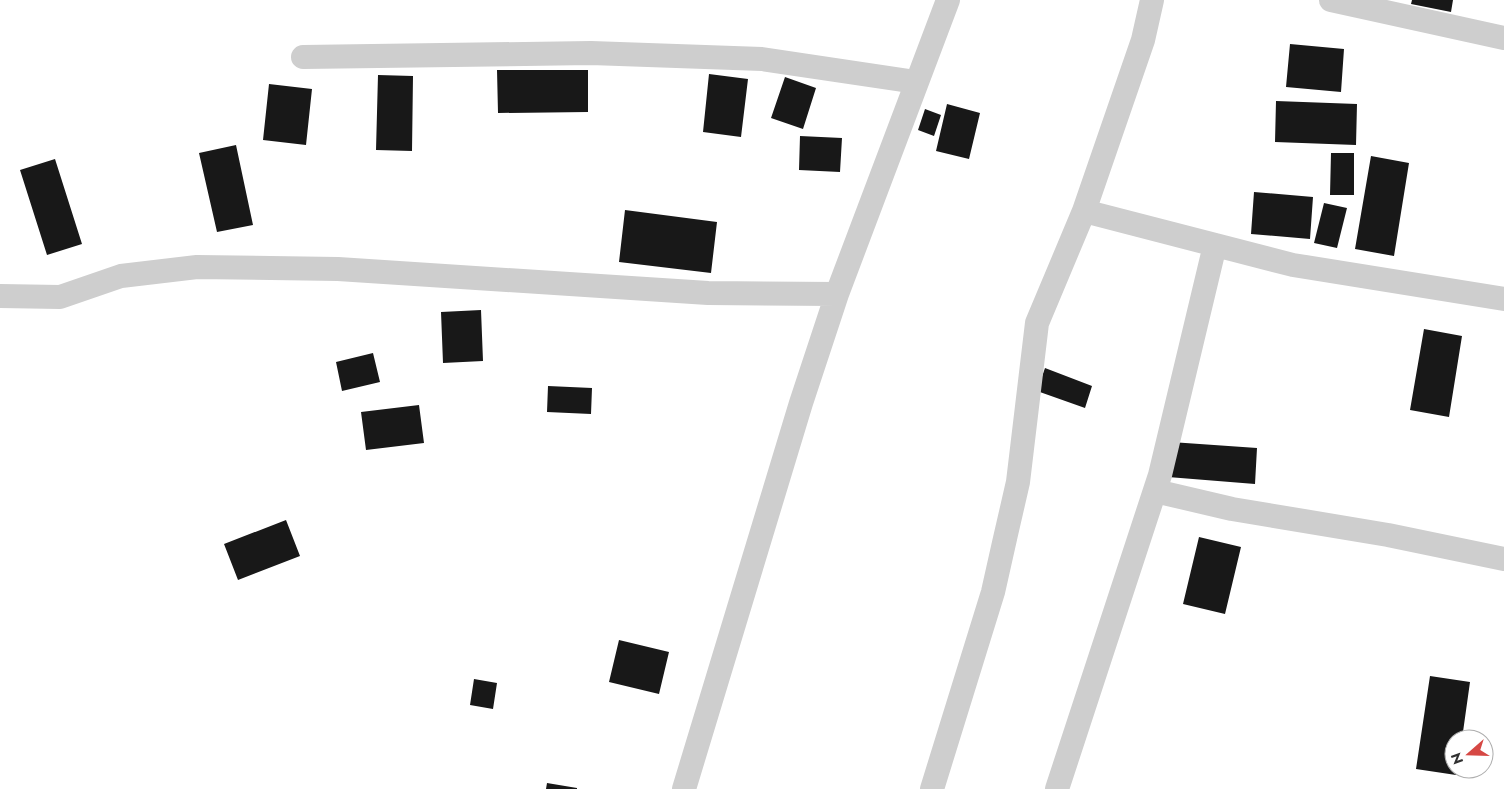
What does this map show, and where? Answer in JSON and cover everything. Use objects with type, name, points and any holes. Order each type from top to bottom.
[{"type":"street","points":[[684,789],[801,402],[837,294],[948,0]]},
{"type":"street","points":[[932,789],[993,592],[1001,560],[1018,482],[1038,323],[1084,211],[1142,40],[1152,0]]},
{"type":"street","points":[[1331,0],[1504,38]]},
{"type":"street","points":[[303,57],[591,52],[762,59],[916,82]]},
{"type":"street","points":[[1084,211],[1293,265],[1504,299]]},
{"type":"street","points":[[1057,789],[1115,618],[1154,491],[1215,245]]},
{"type":"street","points":[[0,296],[60,296],[121,276],[197,267],[338,269],[708,293],[837,294]]},
{"type":"street","points":[[1154,491],[1232,509],[1388,535],[1504,559]]},
{"type":"building","points":[[1412,0],[1453,0],[1451,12],[1411,4]]},
{"type":"building","points":[[1290,44],[1344,49],[1341,92],[1286,87]]},
{"type":"building","points":[[497,70],[588,70],[588,112],[498,113]]},
{"type":"building","points":[[709,74],[748,79],[741,137],[703,132]]},
{"type":"building","points":[[378,75],[413,76],[412,151],[376,150]]},
{"type":"building","points":[[785,77],[816,88],[803,129],[771,118]]},
{"type":"building","points":[[269,84],[312,89],[306,145],[263,140]]},
{"type":"building","points":[[1276,101],[1357,104],[1356,145],[1275,142]]},
{"type":"building","points":[[947,104],[980,113],[969,159],[936,151]]},
{"type":"building","points":[[925,109],[941,115],[934,136],[918,130]]},
{"type":"building","points":[[800,136],[842,138],[840,172],[799,170]]},
{"type":"building","points":[[236,145],[253,225],[217,232],[199,153]]},
{"type":"building","points":[[1331,153],[1354,153],[1354,195],[1330,195]]},
{"type":"building","points":[[1371,156],[1409,163],[1394,256],[1355,249]]},
{"type":"building","points":[[55,159],[82,244],[47,255],[20,170]]},
{"type":"building","points":[[1254,192],[1313,197],[1310,239],[1251,234]]},
{"type":"building","points":[[1324,203],[1347,208],[1337,248],[1314,243]]},
{"type":"building","points":[[625,210],[717,222],[711,273],[619,262]]},
{"type":"building","points":[[481,310],[483,361],[443,363],[441,312]]},
{"type":"building","points":[[1424,329],[1462,336],[1449,417],[1410,410]]},
{"type":"building","points":[[373,353],[380,382],[342,391],[336,362]]},
{"type":"building","points":[[1045,368],[1092,386],[1085,408],[1037,391]]},
{"type":"building","points":[[548,386],[592,388],[591,414],[547,412]]},
{"type":"building","points":[[419,405],[424,443],[366,450],[361,412]]},
{"type":"building","points":[[1171,442],[1257,448],[1255,484],[1168,477]]},
{"type":"building","points":[[286,520],[300,556],[238,580],[224,544]]},
{"type":"building","points":[[1199,537],[1241,547],[1225,614],[1183,604]]},
{"type":"building","points":[[619,640],[669,652],[659,694],[609,682]]},
{"type":"building","points":[[1430,676],[1470,682],[1463,729],[1444,729],[1444,773],[1416,769]]},
{"type":"building","points":[[474,679],[497,683],[493,709],[470,705]]},
{"type":"building","points":[[547,783],[577,788],[577,789],[546,789]]}]
